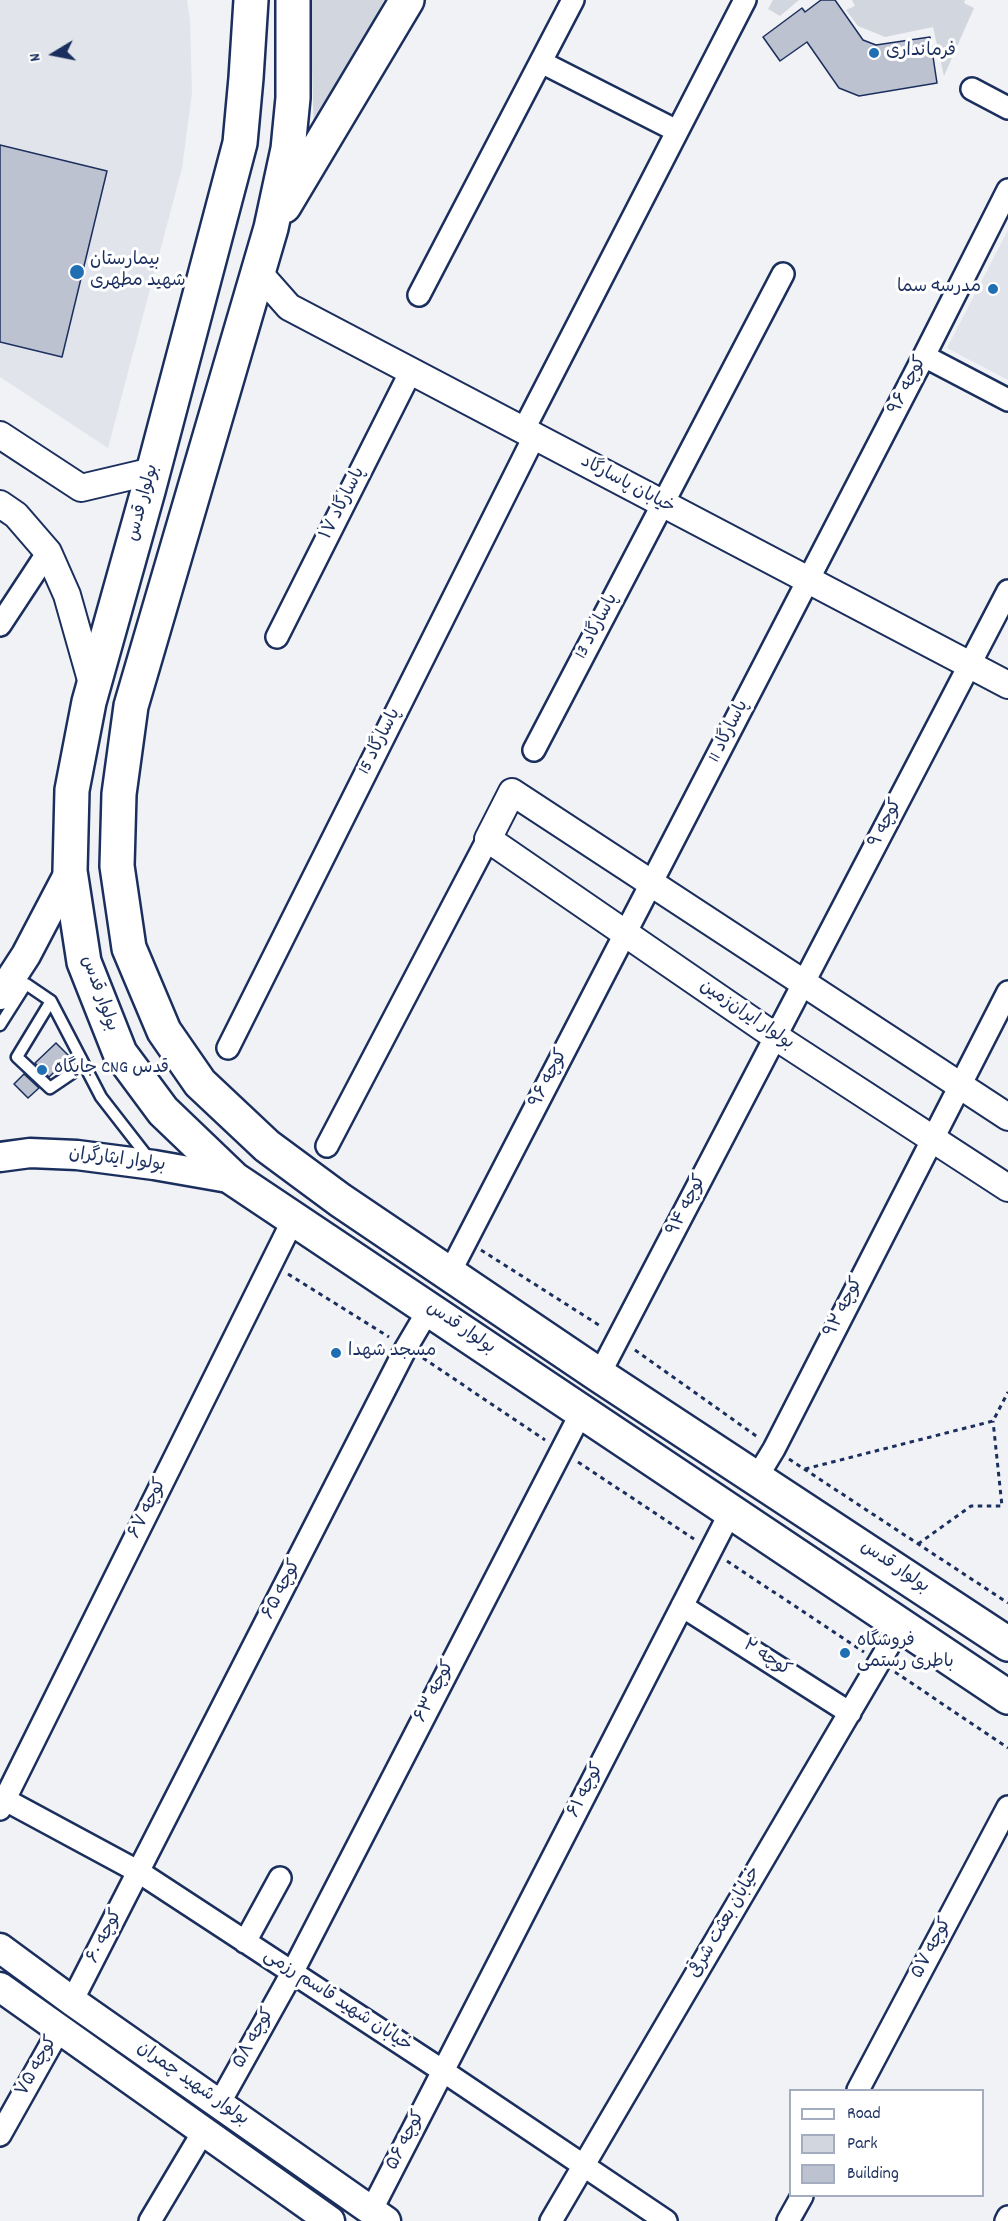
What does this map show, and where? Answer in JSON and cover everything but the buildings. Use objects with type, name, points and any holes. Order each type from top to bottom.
[{"type":"main road","points":[[233,0],[246,78]]},
{"type":"main road","name":"بولوار قدس","points":[[251,0],[240,143],[93,687],[72,790],[69,871],[84,962],[120,1053],[163,1111],[234,1179],[1008,1697]]},
{"type":"main road","name":"بولوار قدس","points":[[293,0],[293,98],[288,149],[271,228],[131,706],[119,794],[117,866],[129,948],[164,1031],[200,1083],[267,1146],[340,1200],[598,1375],[757,1477],[1008,1644]]},
{"type":"main road","points":[[271,228],[407,0]]},
{"type":"main road","points":[[0,994],[26,955],[69,871]]},
{"type":"main road","name":"بولوار ایثارگران","points":[[0,1157],[30,1153],[76,1155],[154,1165],[234,1179]]},
{"type":"main road","name":"بولوار شهید چمران","points":[[0,1948],[378,2216]]},
{"type":"main road","name":"بولوار شهید چمران","points":[[0,1987],[330,2221]]},
{"type":"street","points":[[419,295],[573,0]]},
{"type":"street","name":"پاسارگاد 15","points":[[228,1048],[677,131],[745,0]]},
{"type":"street","points":[[541,62],[677,131]]},
{"type":"street","points":[[972,89],[1008,108]]},
{"type":"street","name":"کوچه ۹۶","points":[[808,581],[1008,190]]},
{"type":"street","name":"خیابان پاسارگاد","points":[[258,272],[289,307],[1008,685]]},
{"type":"street","name":"پاسارگاد 13","points":[[534,750],[783,274]]},
{"type":"street","points":[[924,356],[1008,400]]},
{"type":"street","name":"پاسارگاد ۱۷","points":[[277,637],[411,371]]},
{"type":"street","points":[[0,435],[81,488],[153,471]]},
{"type":"street","points":[[0,504],[16,515],[48,552],[67,595],[93,687]]},
{"type":"street","points":[[0,625],[48,552]]},
{"type":"street","name":"پاسارگاد 11","points":[[651,883],[808,581]]},
{"type":"street","name":"کوچه ۹","points":[[776,1037],[1008,591]]},
{"type":"street","points":[[327,1146],[512,792],[1008,1117]]},
{"type":"street","name":"بولوار ایران‌زمین","points":[[488,839],[776,1037],[1008,1188]]},
{"type":"street","name":"کوچه ۹۶","points":[[449,1274],[651,883]]},
{"type":"street","name":"کوچه ۹۲","points":[[757,1477],[774,1449],[1008,992]]},
{"type":"street","name":"کوچه ۹۴","points":[[598,1375],[619,1339],[776,1037]]},
{"type":"street","name":"کوچه ۶۷","points":[[2,1801],[294,1218]]},
{"type":"street","name":"کوچه ۶۵","points":[[139,1872],[406,1348],[429,1309]]},
{"type":"street","name":"کوچه ۶۳","points":[[292,1973],[582,1411]]},
{"type":"street","name":"کوچه ۶۱","points":[[443,2071],[731,1511]]},
{"type":"street","name":"کوچه ۲","points":[[682,1606],[850,1713]]},
{"type":"street","name":"خیابان بعثت شرقی","points":[[551,2221],[901,1625]]},
{"type":"street","name":"خیابان شهید قاسم رزمی","points":[[2,1801],[139,1872],[443,2071],[666,2221]]},
{"type":"street","name":"کوچه ۵۷","points":[[859,2089],[1008,1807]]},
{"type":"street","name":"کوچه ۶۰","points":[[72,2001],[139,1872]]},
{"type":"street","points":[[245,1942],[280,1878]]},
{"type":"street","name":"کوچه ۵۸","points":[[219,2104],[292,1973]]},
{"type":"street","name":"کوچه ۷۵","points":[[0,2135],[59,2030]]},
{"type":"street","name":"کوچه ۵۶","points":[[378,2216],[443,2071]]},
{"type":"street","points":[[150,2221],[203,2132]]},
{"type":"street","points":[[788,2221],[801,2197]]},
{"type":"street","points":[[1006,2221],[1008,2217]]},
{"type":"lane","points":[[0,1025],[26,984],[51,1000],[101,1097],[154,1165]]},
{"type":"lane","points":[[51,1000],[17,1057],[50,1088],[84,1065]]},
{"type":"path","points":[[466,1240],[619,1339],[774,1449],[1008,1603]]},
{"type":"path","points":[[271,1263],[406,1348],[1008,1748]]},
{"type":"path","points":[[918,1544],[971,1506],[1002,1506],[993,1421],[1008,1392]]},
{"type":"path","points":[[805,1469],[993,1421]]},
{"type":"shaded area","name":"بیمارستان شهید مطهری","points":[[0,0],[187,0],[190,20],[192,93],[182,168],[108,448],[0,377]]},
{"type":"shaded area","name":"مدرسه سما","points":[[1008,230],[1008,380],[947,348]]},
{"type":"green space","points":[[310,0],[384,0],[314,133]]},
{"type":"green space","points":[[773,0],[799,0],[780,16],[768,9]]},
{"type":"green space","points":[[852,0],[965,0],[964,3],[974,8],[944,76],[933,27],[885,37],[858,26],[846,10],[855,6]]},
{"type":"place","name":"فرمانداری","points":[[874,53]]},
{"type":"place","name":"بیمارستان شهید مطهری","points":[[77,272]]},
{"type":"place","name":"مدرسه سما","points":[[993,289]]},
{"type":"place","name":"جایگاه CNG قدس","points":[[42,1070]]},
{"type":"place","name":"مسجد شهدا","points":[[336,1353]]},
{"type":"place","name":"فروشگاه باطری رستمی","points":[[845,1653]]}]
